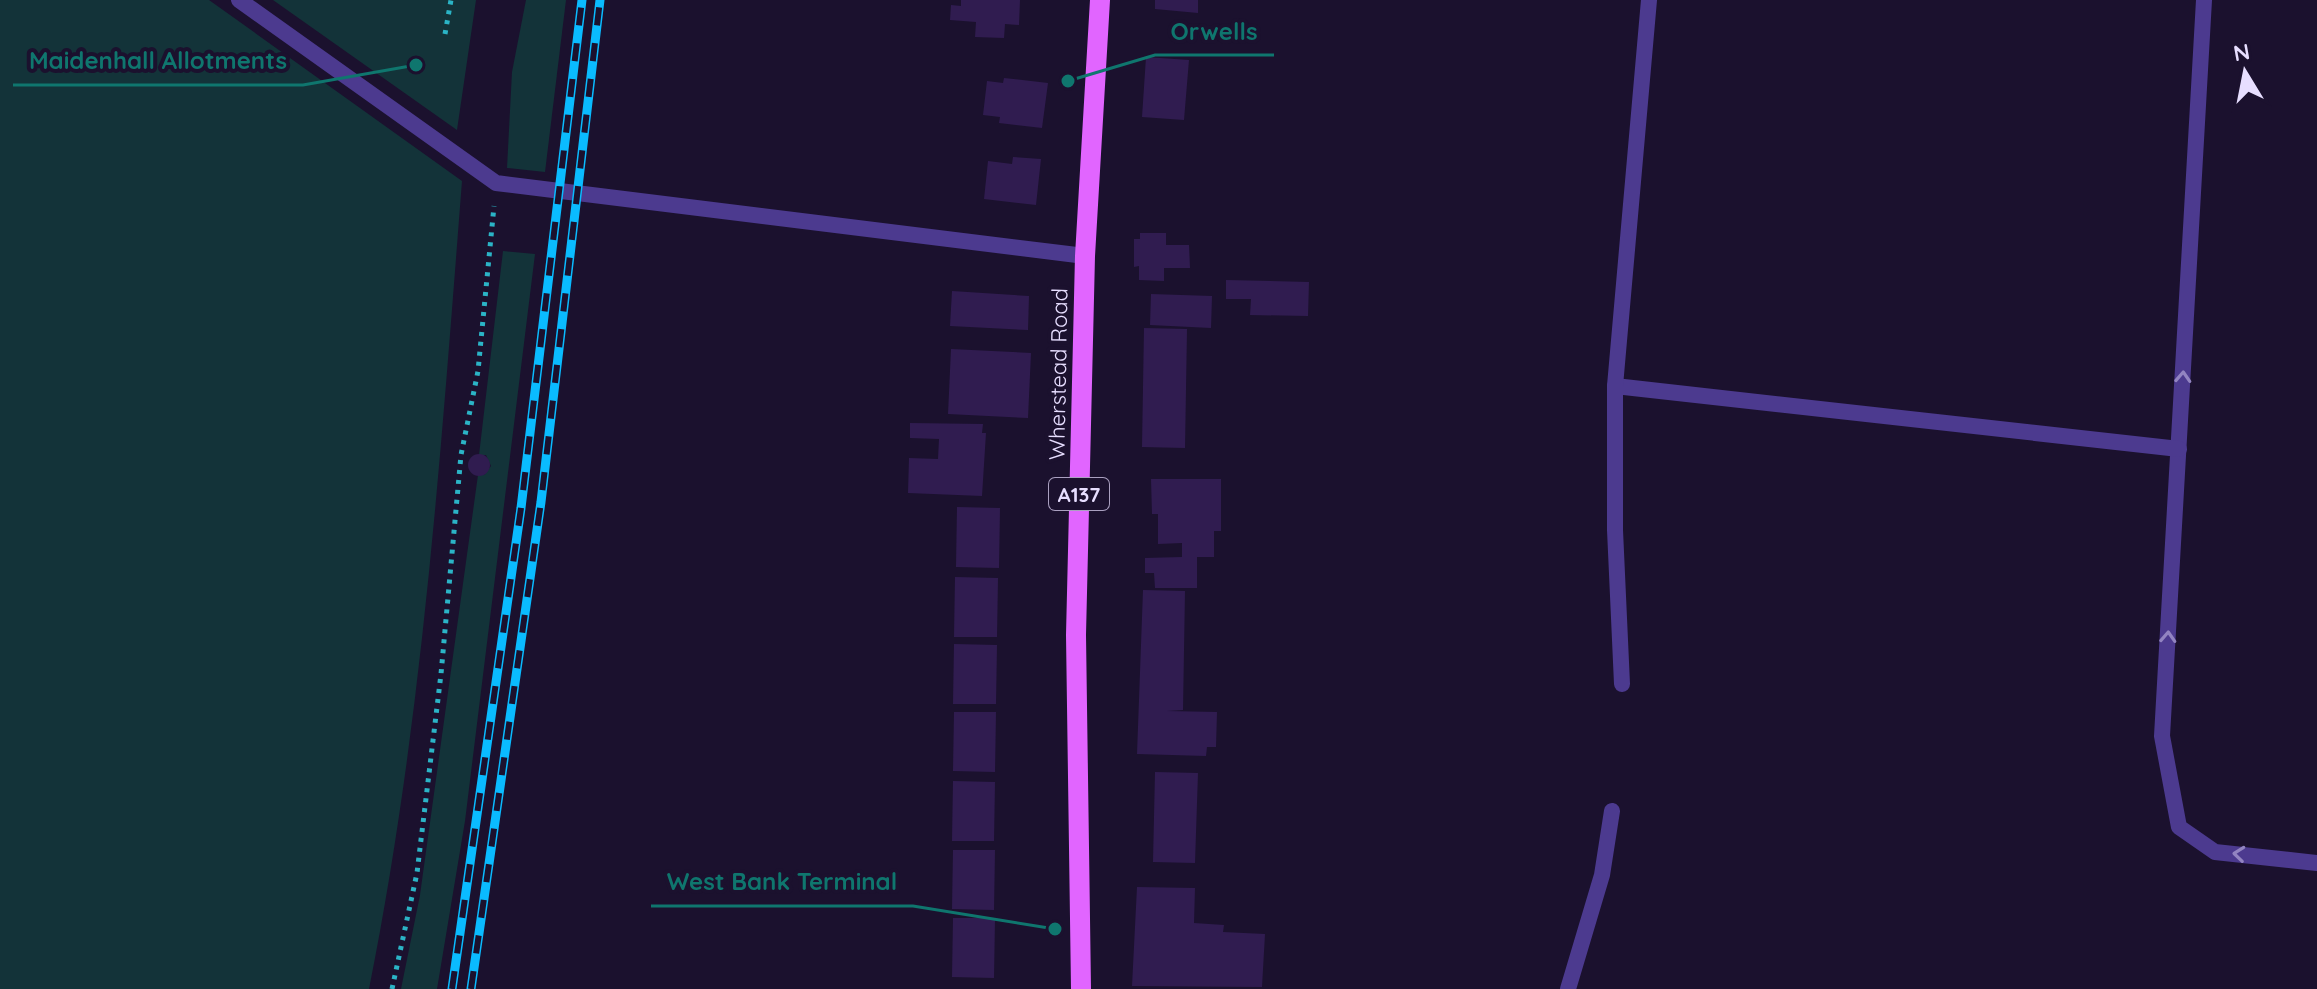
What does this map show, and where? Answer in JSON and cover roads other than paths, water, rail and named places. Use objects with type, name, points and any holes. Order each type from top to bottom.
[{"type":"main road","name":"Wherstead Road","points":[[1081,989],[1076,635],[1085,256],[1100,0]]},
{"type":"lane","points":[[239,0],[496,183],[1085,256]]},
{"type":"lane","points":[[1622,684],[1615,530],[1615,386],[1649,0]]},
{"type":"lane","points":[[2204,0],[2162,736],[2179,827],[2215,852],[2317,863]]},
{"type":"lane","points":[[1615,386],[2179,449]]},
{"type":"lane","points":[[1568,989],[1602,875],[1612,811]]},
{"type":"railway","points":[[452,989],[521,508],[582,0]]},
{"type":"railway","points":[[471,989],[541,502],[600,0]]},
{"type":"place","name":"Maidenhall Allotments","points":[[416,65]]},
{"type":"place","name":"Orwells","points":[[1068,81]]},
{"type":"place","name":"West Bank Terminal","points":[[1055,929]]}]
